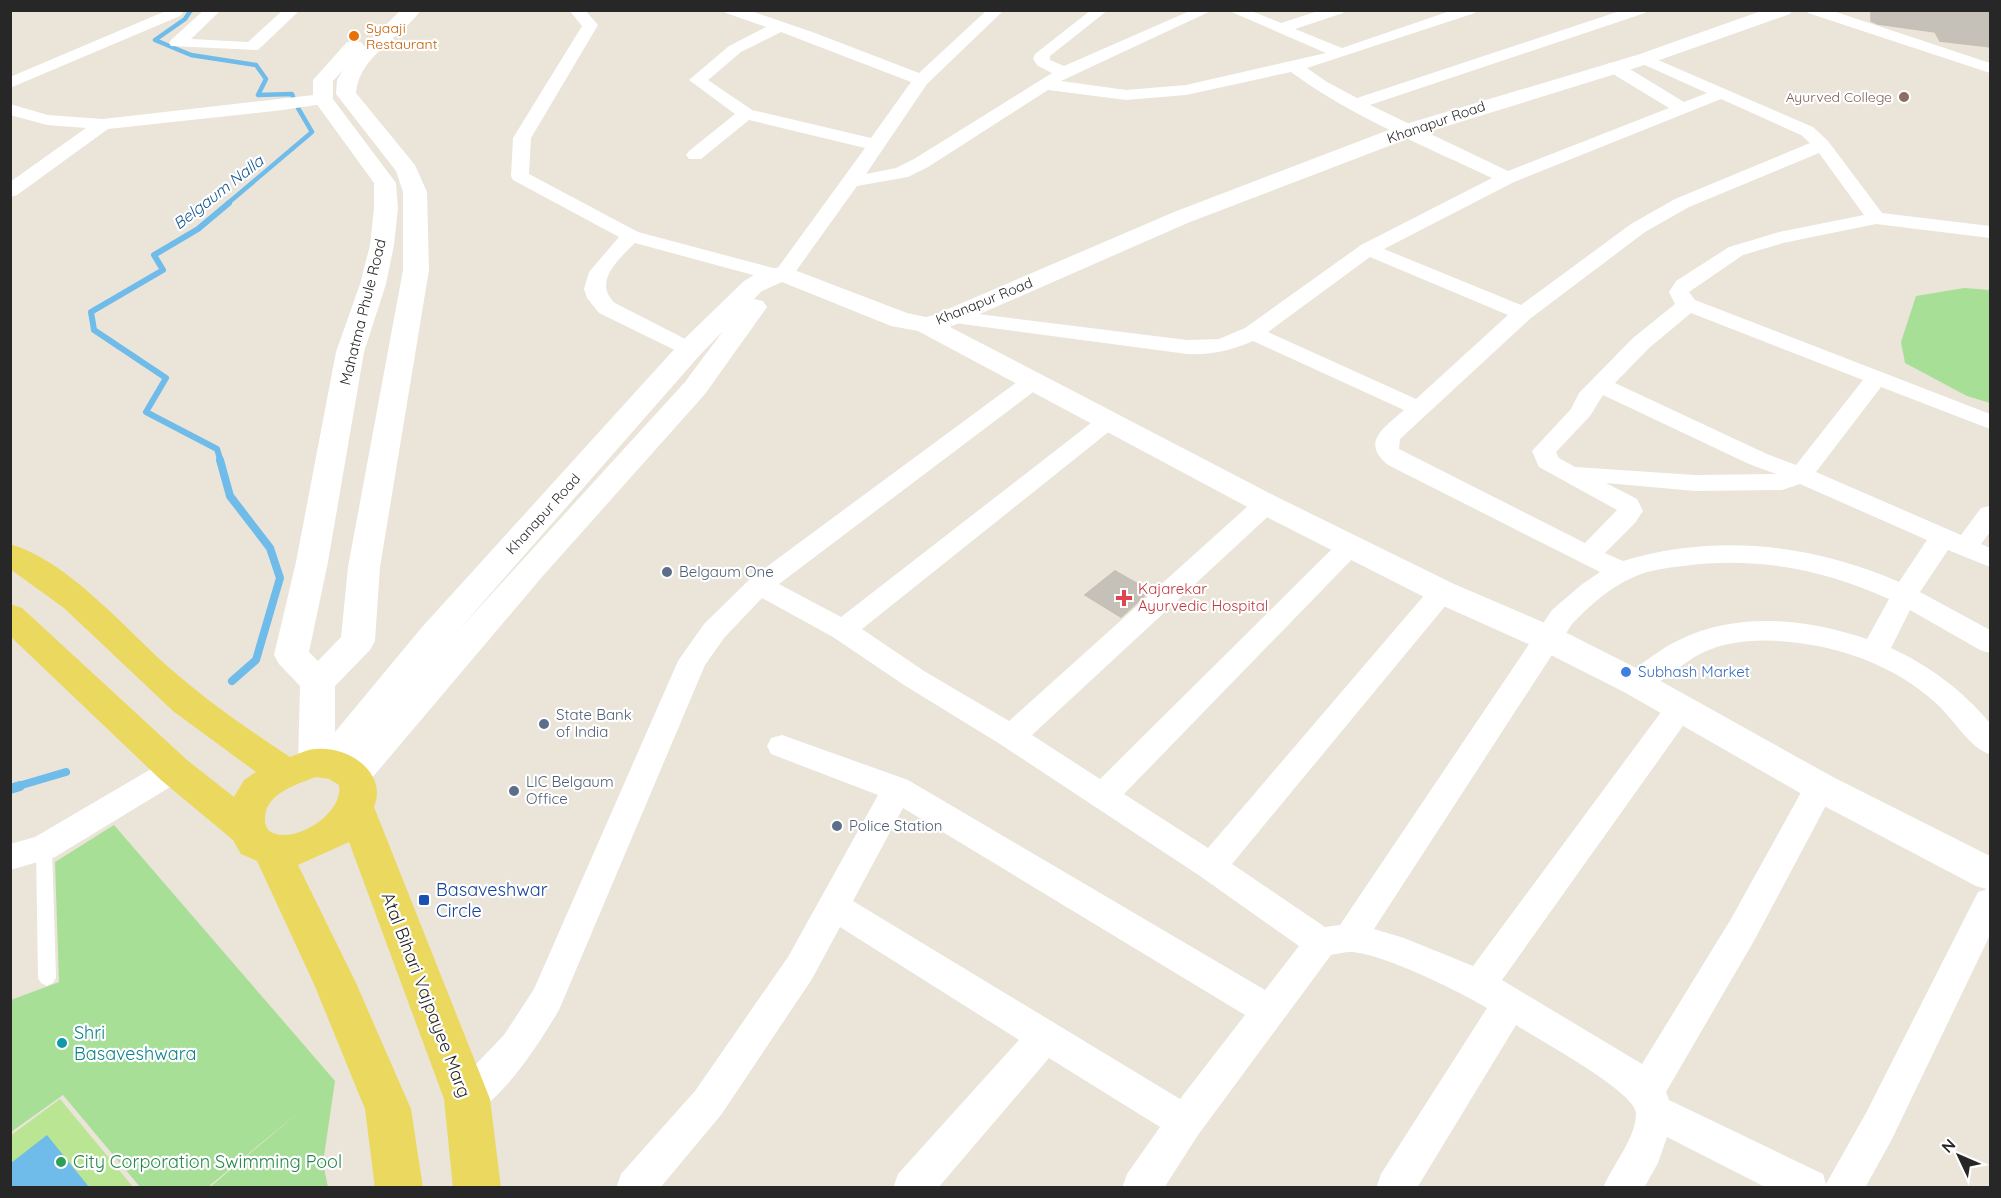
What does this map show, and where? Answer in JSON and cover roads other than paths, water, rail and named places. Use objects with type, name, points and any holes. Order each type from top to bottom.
[{"type":"main road","points":[[323,99],[323,80],[332,67],[391,10]]},
{"type":"main road","points":[[10,615],[174,770],[257,839],[303,849],[335,831],[318,682],[358,641],[364,567],[416,270],[415,192],[407,170],[346,94],[347,80],[359,62],[412,10]]},
{"type":"main road","name":"Khanapur Road","points":[[327,776],[435,635],[689,350],[753,286],[774,276],[900,320],[940,321],[1182,217],[1407,131],[1644,59],[1783,10]]},
{"type":"main road","name":"Mahatma Phule Road","points":[[318,682],[291,655],[312,562],[350,352],[373,284],[382,245],[386,208],[385,183],[323,99]]},
{"type":"main road","points":[[399,1188],[388,1109],[334,983],[243,816],[248,803],[269,780],[327,776],[531,568],[695,388],[774,276]]},
{"type":"main road","points":[[940,321],[1033,381],[1108,421],[1266,504],[1442,592],[1547,638],[1636,683],[1820,787],[1990,874]]},
{"type":"main road","points":[[10,555],[29,565],[94,615],[171,689],[222,731],[327,776]]},
{"type":"main road","name":"Atal Bihari Vajpayee Marg","points":[[327,776],[467,1099],[477,1188]]},
{"type":"street","points":[[214,10],[177,43],[252,47],[293,10]]},
{"type":"street","points":[[576,10],[590,25],[522,138],[520,176],[631,236],[774,276],[851,182],[906,99],[921,81],[997,10]]},
{"type":"street","points":[[730,10],[763,20],[781,18],[921,81]]},
{"type":"street","points":[[1064,72],[1044,63],[1041,59],[1043,54],[1101,10]]},
{"type":"street","points":[[851,182],[901,173],[921,163],[1064,72],[1206,10]]},
{"type":"street","points":[[1234,10],[1341,53]]},
{"type":"street","points":[[1282,28],[1338,10]]},
{"type":"street","points":[[1042,84],[1106,94],[1164,93],[1295,67],[1470,10]]},
{"type":"street","points":[[1356,104],[1640,10]]},
{"type":"street","points":[[1813,10],[1990,68]]},
{"type":"street","points":[[10,83],[175,13]]},
{"type":"street","points":[[781,18],[735,49],[697,80],[746,114],[877,146]]},
{"type":"street","points":[[1644,59],[1788,120],[1807,131],[1822,145],[1876,218]]},
{"type":"street","points":[[1295,67],[1321,86],[1407,131],[1507,178]]},
{"type":"street","points":[[1614,67],[1682,108]]},
{"type":"street","points":[[940,321],[1187,347],[1208,348],[1226,345],[1253,333],[1368,249],[1507,178],[1722,93]]},
{"type":"street","points":[[10,109],[47,120],[103,124],[323,99]]},
{"type":"street","points":[[695,155],[746,114]]},
{"type":"street","points":[[10,191],[103,124]]},
{"type":"street","points":[[1622,572],[1397,460],[1387,452],[1386,443],[1418,408],[1523,314],[1610,248],[1660,214],[1739,178],[1822,145]]},
{"type":"street","points":[[1990,232],[1876,218],[1779,238],[1736,251],[1683,285],[1679,291],[1681,298],[1688,304],[1990,422]]},
{"type":"street","points":[[631,236],[599,274],[595,286],[597,297],[607,308],[689,350]]},
{"type":"street","points":[[1368,249],[1523,314]]},
{"type":"street","points":[[1588,555],[1630,511],[1628,505],[1621,499],[1548,462],[1544,451],[1582,411],[1587,398],[1641,343],[1688,304]]},
{"type":"street","points":[[1253,333],[1418,408]]},
{"type":"street","points":[[1564,471],[1695,483],[1782,483],[1801,475],[1877,377]]},
{"type":"street","points":[[467,1099],[517,1047],[547,999],[692,661],[714,631],[759,585],[1033,381]]},
{"type":"street","points":[[1600,385],[1718,441],[1990,558]]},
{"type":"street","points":[[843,630],[1108,421]]},
{"type":"street","points":[[1011,736],[1266,504]]},
{"type":"street","points":[[1875,651],[1904,596],[1954,543],[1990,514]]},
{"type":"street","points":[[1102,796],[1350,546]]},
{"type":"street","points":[[1141,1188],[1185,1122],[1269,1011],[1335,940],[1562,618],[1578,602],[1622,572],[1655,560],[1712,554],[1772,555],[1837,569],[1904,596],[1974,632],[1990,643]]},
{"type":"street","points":[[759,585],[843,630],[914,678],[1011,736],[1211,867],[1335,940],[1392,948],[1479,985],[1617,1067],[1651,1101],[1809,1188]]},
{"type":"street","points":[[1211,867],[1442,592]]},
{"type":"street","points":[[1636,683],[1670,658],[1705,640],[1749,632],[1800,632],[1875,651],[1923,677],[1990,743]]},
{"type":"street","points":[[1479,985],[1680,708]]},
{"type":"street","points":[[782,746],[897,789],[1269,1011]]},
{"type":"street","points":[[10,857],[44,848],[174,770]]},
{"type":"street","points":[[1622,1188],[1645,1150],[1651,1101],[1820,787]]},
{"type":"street","points":[[635,1188],[708,1102],[800,968],[897,789]]},
{"type":"street","points":[[1844,1188],[1879,1126],[1990,902]]},
{"type":"street","points":[[834,906],[955,979],[1044,1038],[1185,1122]]},
{"type":"street","points":[[1395,1188],[1510,1003]]},
{"type":"street","points":[[912,1188],[1044,1038]]},
{"type":"lane","points":[[44,848],[47,978]]},
{"type":"water","name":"City Corporation Swimming Pool","points":[[47,1135],[89,1187],[11,1187],[11,1163]]},
{"type":"waterway","name":"Belgaum Nalla","points":[[191,10],[185,19],[155,40],[191,55],[256,65],[266,79],[258,95],[292,94],[294,100]]},
{"type":"waterway","name":"Belgaum Nalla","points":[[227,204],[312,132],[298,108]]},
{"type":"waterway","name":"Belgaum Nalla","points":[[221,462],[217,449],[146,412],[166,378],[94,330],[91,312],[163,270],[154,255],[198,229],[229,203]]},
{"type":"waterway","name":"Belgaum Nalla","points":[[220,460],[230,496],[270,548],[280,578],[256,660],[232,681]]},
{"type":"waterway","name":"Belgaum Nalla","points":[[15,787],[66,772]]},
{"type":"waterway","name":"Belgaum Nalla","points":[[10,789],[20,786]]},
{"type":"place","name":"Syaaji Restaurant","points":[[354,36]]},
{"type":"place","name":"Ayurved College","points":[[1904,97]]},
{"type":"place","name":"Belgaum One","points":[[667,572]]},
{"type":"place","name":"Kajarekar Ayurvedic Hospital","points":[[1124,598]]},
{"type":"place","name":"Subhash Market","points":[[1626,672]]},
{"type":"place","name":"State Bank of India","points":[[544,724]]},
{"type":"place","name":"LIC Belgaum Office","points":[[514,791]]},
{"type":"place","name":"Police Station","points":[[837,826]]},
{"type":"place","name":"Basaveshwar Circle","points":[[424,900]]},
{"type":"place","name":"Shri Basaveshwara","points":[[62,1043]]},
{"type":"place","name":"City Corporation Swimming Pool","points":[[61,1162]]}]
